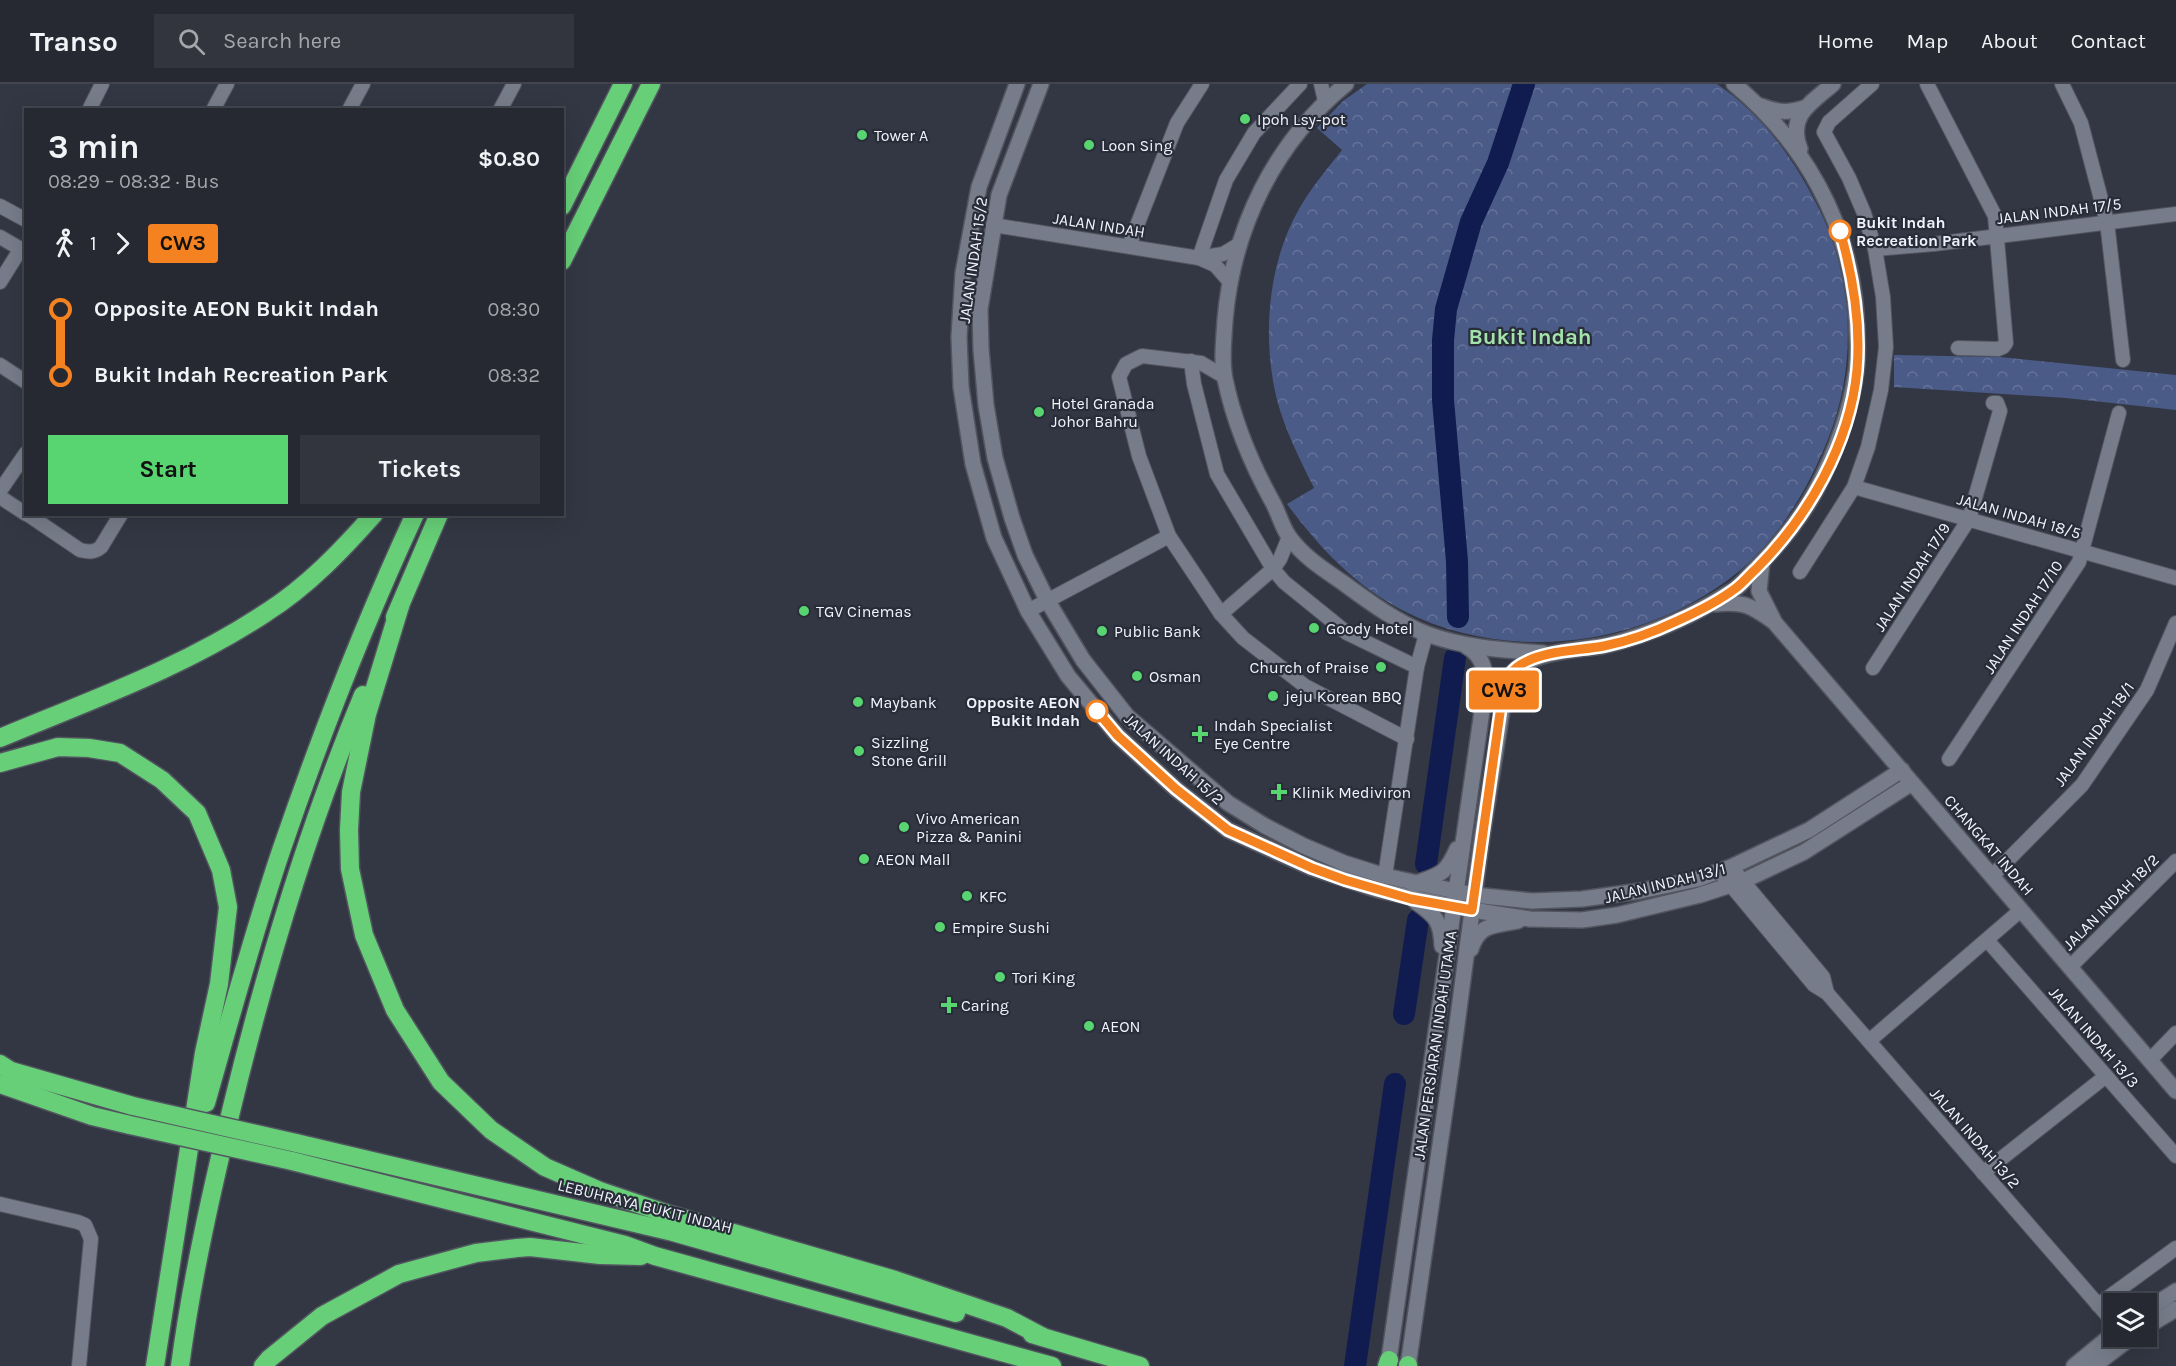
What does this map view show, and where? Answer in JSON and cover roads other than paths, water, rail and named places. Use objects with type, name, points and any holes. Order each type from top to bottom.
[{"type":"highway","points":[[564,202],[623,84]]},
{"type":"highway","points":[[564,257],[651,84]]},
{"type":"highway","points":[[0,738],[147,677],[220,641],[269,612],[326,566],[372,516]]},
{"type":"highway","points":[[185,1174],[250,951],[306,780],[385,579],[415,516]]},
{"type":"highway","points":[[180,1366],[198,1259],[219,1159],[274,948],[308,840],[355,715],[438,516]]},
{"type":"highway","points":[[400,606],[367,714],[351,792],[350,869],[364,934],[395,1010],[441,1082],[491,1130],[545,1167],[600,1191],[668,1214],[895,1280],[1007,1318],[1043,1337]]},
{"type":"highway","points":[[0,763],[58,747],[89,748],[120,753],[162,780],[196,813],[221,870],[228,907],[219,984],[204,1053],[155,1366]]},
{"type":"highway","name":"LEBUHRAYA BUKIT INDAH","points":[[0,1064],[11,1071],[133,1106],[673,1232],[1140,1366]]},
{"type":"highway","points":[[0,1084],[92,1116],[291,1161],[625,1245],[655,1256],[1052,1366]]},
{"type":"highway","points":[[263,1366],[322,1316],[399,1274],[476,1253],[530,1247],[600,1256],[655,1256]]},
{"type":"street","points":[[89,108],[102,84]]},
{"type":"street","points":[[214,108],[227,84]]},
{"type":"street","points":[[350,108],[363,84]]},
{"type":"street","points":[[501,108],[514,84]]},
{"type":"street","name":"JALAN INDAH 15/2","points":[[1017,84],[979,187],[963,273],[959,337],[961,387],[972,464],[994,538],[1028,611],[1068,676],[1118,736],[1176,789],[1228,830],[1323,872],[1367,887],[1413,891],[1455,899]]},
{"type":"street","name":"JALAN INDAH 15/2","points":[[1041,84],[999,195],[980,309],[986,405],[995,458],[1025,555],[1047,600],[1083,660],[1127,716],[1228,803],[1265,826],[1304,846],[1344,863],[1385,876],[1413,891]]},
{"type":"street","points":[[1129,246],[1177,123],[1202,84]]},
{"type":"street","points":[[1199,258],[1226,180],[1254,133],[1300,84]]},
{"type":"street","points":[[1321,84],[1325,101]]},
{"type":"street","name":"JALAN PERSIARAN INDAH UTAMA","points":[[1346,84],[1325,101],[1289,144],[1266,179],[1238,245],[1229,280],[1224,348],[1225,377],[1245,447],[1289,537],[1319,567],[1370,603],[1426,634],[1461,644],[1504,650],[1555,653]]},
{"type":"street","name":"JALAN PERSIARAN INDAH UTAMA","points":[[1408,1366],[1482,836],[1507,679],[1513,669],[1523,663],[1555,653],[1605,645],[1642,635],[1677,621],[1737,587],[1794,526],[1829,464],[1843,429],[1857,370],[1857,328],[1854,288],[1840,231],[1821,188],[1802,157],[1760,105],[1734,84]]},
{"type":"street","points":[[1760,105],[1776,112],[1790,113],[1807,106],[1833,84]]},
{"type":"street","points":[[1800,572],[1854,486],[1868,447],[1881,390],[1886,347],[1883,297],[1875,249],[1864,213],[1849,178],[1825,136],[1824,128],[1872,84]]},
{"type":"street","points":[[1927,84],[1995,216],[2006,343],[2003,348],[1998,349],[1958,348]]},
{"type":"street","points":[[2062,84],[2081,123],[2107,222],[2123,360]]},
{"type":"street","points":[[1802,157],[1795,136],[1796,127],[1807,106]]},
{"type":"street","points":[[0,206],[24,219]]},
{"type":"street","name":"JALAN INDAH 17/5","points":[[1875,249],[2176,214]]},
{"type":"street","name":"JALAN INDAH","points":[[993,225],[1199,258],[1215,265],[1229,280]]},
{"type":"street","points":[[0,237],[23,251],[0,282]]},
{"type":"street","name":"JALAN INDAH","points":[[1199,258],[1223,254],[1238,245]]},
{"type":"street","points":[[1196,362],[1224,348]]},
{"type":"street","points":[[1225,377],[1196,362],[1142,356],[1126,364],[1119,377],[1139,456],[1169,536],[1221,614],[1243,638],[1305,686],[1407,739]]},
{"type":"street","points":[[1196,362],[1194,384],[1217,474],[1276,564],[1284,582],[1347,633],[1417,667]]},
{"type":"street","points":[[0,365],[24,381]]},
{"type":"street","name":"JALAN INDAH 17/9","points":[[1873,668],[1969,519],[2000,411],[1997,403],[1993,402]]},
{"type":"street","name":"JALAN INDAH 17/10","points":[[1949,759],[2079,562],[2080,551],[2119,413]]},
{"type":"street","points":[[0,490],[24,456]]},
{"type":"street","name":"JALAN INDAH 18/5","points":[[1854,486],[2176,578]]},
{"type":"street","points":[[0,497],[24,513]]},
{"type":"street","points":[[29,516],[80,550],[87,552],[102,547],[120,516]]},
{"type":"street","points":[[1028,611],[1169,536]]},
{"type":"street","points":[[1221,614],[1276,564],[1289,537]]},
{"type":"street","points":[[1276,564],[1306,555]]},
{"type":"street","name":"CHANGKAT INDAH","points":[[1762,562],[1759,591],[1775,623],[2176,1091]]},
{"type":"street","name":"CHANGKAT INDAH","points":[[1708,605],[1733,602],[1745,604],[1775,623]]},
{"type":"street","name":"JALAN INDAH 18/1","points":[[1992,876],[2082,785],[2147,690],[2176,623]]},
{"type":"street","points":[[1385,876],[1417,667],[1426,634]]},
{"type":"street","name":"JALAN PERSIARAN INDAH UTAMA","points":[[1388,1364],[1485,680],[1481,660],[1476,652],[1461,644]]},
{"type":"street","name":"JALAN INDAH 13/1","points":[[1455,899],[1474,895],[1532,901],[1582,899],[1698,879],[1809,830],[1902,770]]},
{"type":"street","name":"JALAN INDAH 13/1","points":[[1455,899],[1472,910],[1530,919],[1582,920],[1606,917],[1700,895],[1736,883],[1804,852],[1912,783]]},
{"type":"street","points":[[1444,972],[1439,923],[1413,891],[1447,869],[1465,833]]},
{"type":"street","points":[[1482,836],[1484,876],[1490,886],[1495,891],[1532,901]]},
{"type":"street","name":"JALAN INDAH 18/2","points":[[2070,967],[2176,861]]},
{"type":"street","name":"JALAN INDAH 13/2","points":[[1725,869],[1823,977],[1827,993],[2103,1311]]},
{"type":"street","points":[[1869,1041],[2021,910]]},
{"type":"street","points":[[1463,972],[1473,940],[1481,930],[1486,927],[1530,919]]},
{"type":"street","name":"JALAN INDAH 13/3","points":[[1987,940],[2176,1156]]},
{"type":"street","points":[[2150,1060],[2176,1033]]},
{"type":"street","points":[[1983,1173],[2106,1076]]},
{"type":"street","points":[[0,1204],[78,1222],[85,1226],[91,1239],[79,1366]]},
{"type":"street","points":[[2098,1305],[2176,1248]]},
{"type":"street","points":[[2157,1303],[2176,1291]]},
{"type":"street","points":[[2157,1320],[2176,1309]]},
{"type":"street","points":[[2074,1366],[2103,1342]]},
{"type":"street","points":[[2094,1366],[2119,1347]]},
{"type":"waterway","points":[[1458,617],[1457,561],[1443,400],[1443,340],[1446,309],[1471,222],[1498,163],[1524,84]]},
{"type":"waterway","points":[[1426,864],[1455,658]]},
{"type":"waterway","points":[[1404,1014],[1418,920]]},
{"type":"waterway","points":[[1355,1366],[1395,1084]]},
{"type":"place","name":"Ipoh Lsy-pot","points":[[1245,119]]},
{"type":"place","name":"Tower A","points":[[862,135]]},
{"type":"place","name":"Loon Sing","points":[[1089,145]]},
{"type":"place","name":"Bukit Indah Recreation Park","points":[[1840,231]]},
{"type":"place","name":"Hotel Granada Johor Bahru","points":[[1039,412]]},
{"type":"place","name":"TGV Cinemas","points":[[804,611]]},
{"type":"place","name":"Goody Hotel","points":[[1314,628]]},
{"type":"place","name":"Public Bank","points":[[1102,631]]},
{"type":"place","name":"Church of Praise","points":[[1381,667]]},
{"type":"place","name":"Osman","points":[[1137,676]]},
{"type":"place","name":"jeju Korean BBQ","points":[[1273,696]]},
{"type":"place","name":"Maybank","points":[[858,702]]},
{"type":"place","name":"Opposite AEON Bukit Indah","points":[[1097,711]]},
{"type":"place","name":"Indah Specialist Eye Centre","points":[[1200,734]]},
{"type":"place","name":"Sizzling Stone Grill","points":[[859,751]]},
{"type":"place","name":"Klinik Mediviron","points":[[1279,792]]},
{"type":"place","name":"Vivo American Pizza & Panini","points":[[904,827]]},
{"type":"place","name":"AEON Mall","points":[[864,859]]},
{"type":"place","name":"KFC","points":[[967,896]]},
{"type":"place","name":"Empire Sushi","points":[[940,927]]},
{"type":"place","name":"Tori King","points":[[1000,977]]},
{"type":"place","name":"Caring","points":[[949,1005]]},
{"type":"place","name":"AEON","points":[[1089,1026]]},
{"type":"district","name":"Bukit Indah","points":[[1530,337]]}]
